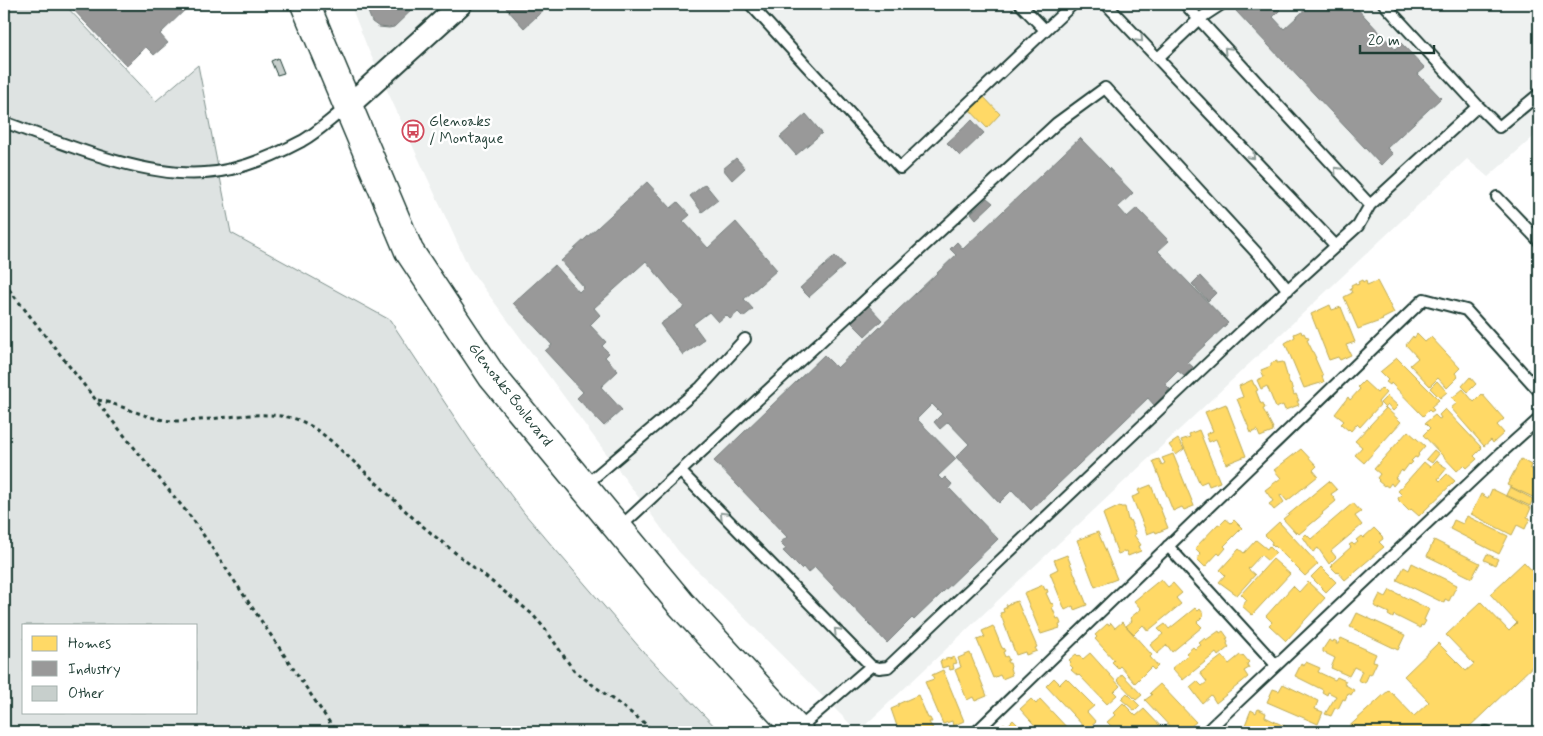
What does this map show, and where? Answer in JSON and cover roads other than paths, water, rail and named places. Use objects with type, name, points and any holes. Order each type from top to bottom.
[{"type":"main road","name":"Glenoaks Boulevard","points":[[305,4],[409,251],[492,376],[680,603],[798,731]]},
{"type":"street","points":[[347,107],[461,4]]},
{"type":"lane","points":[[750,4],[900,168],[1073,4]]},
{"type":"lane","points":[[1020,4],[1045,30]]},
{"type":"lane","points":[[1106,4],[1336,246]]},
{"type":"lane","points":[[1185,4],[1370,206]]},
{"type":"lane","points":[[1158,58],[1199,19],[1222,4]]},
{"type":"lane","points":[[1386,5],[1499,127],[1539,94]]},
{"type":"lane","points":[[618,528],[681,472],[1057,123],[1105,88],[1266,262],[1288,290]]},
{"type":"lane","points":[[681,472],[871,666],[888,667],[1242,331],[1358,226],[1370,206],[1478,106]]},
{"type":"lane","points":[[4,122],[81,150],[122,162],[166,172],[205,173],[265,159],[303,140],[347,107]]},
{"type":"lane","points":[[1497,197],[1539,241]]},
{"type":"lane","points":[[976,732],[1424,299],[1466,310],[1539,391]]},
{"type":"lane","points":[[584,487],[701,387],[745,338]]},
{"type":"lane","points":[[1206,732],[1493,460],[1539,419]]},
{"type":"lane","points":[[1168,546],[1276,665]]},
{"type":"lane","points":[[798,731],[871,666]]},
{"type":"place","name":"Glenoaks / Montague","points":[[413,131]]}]
